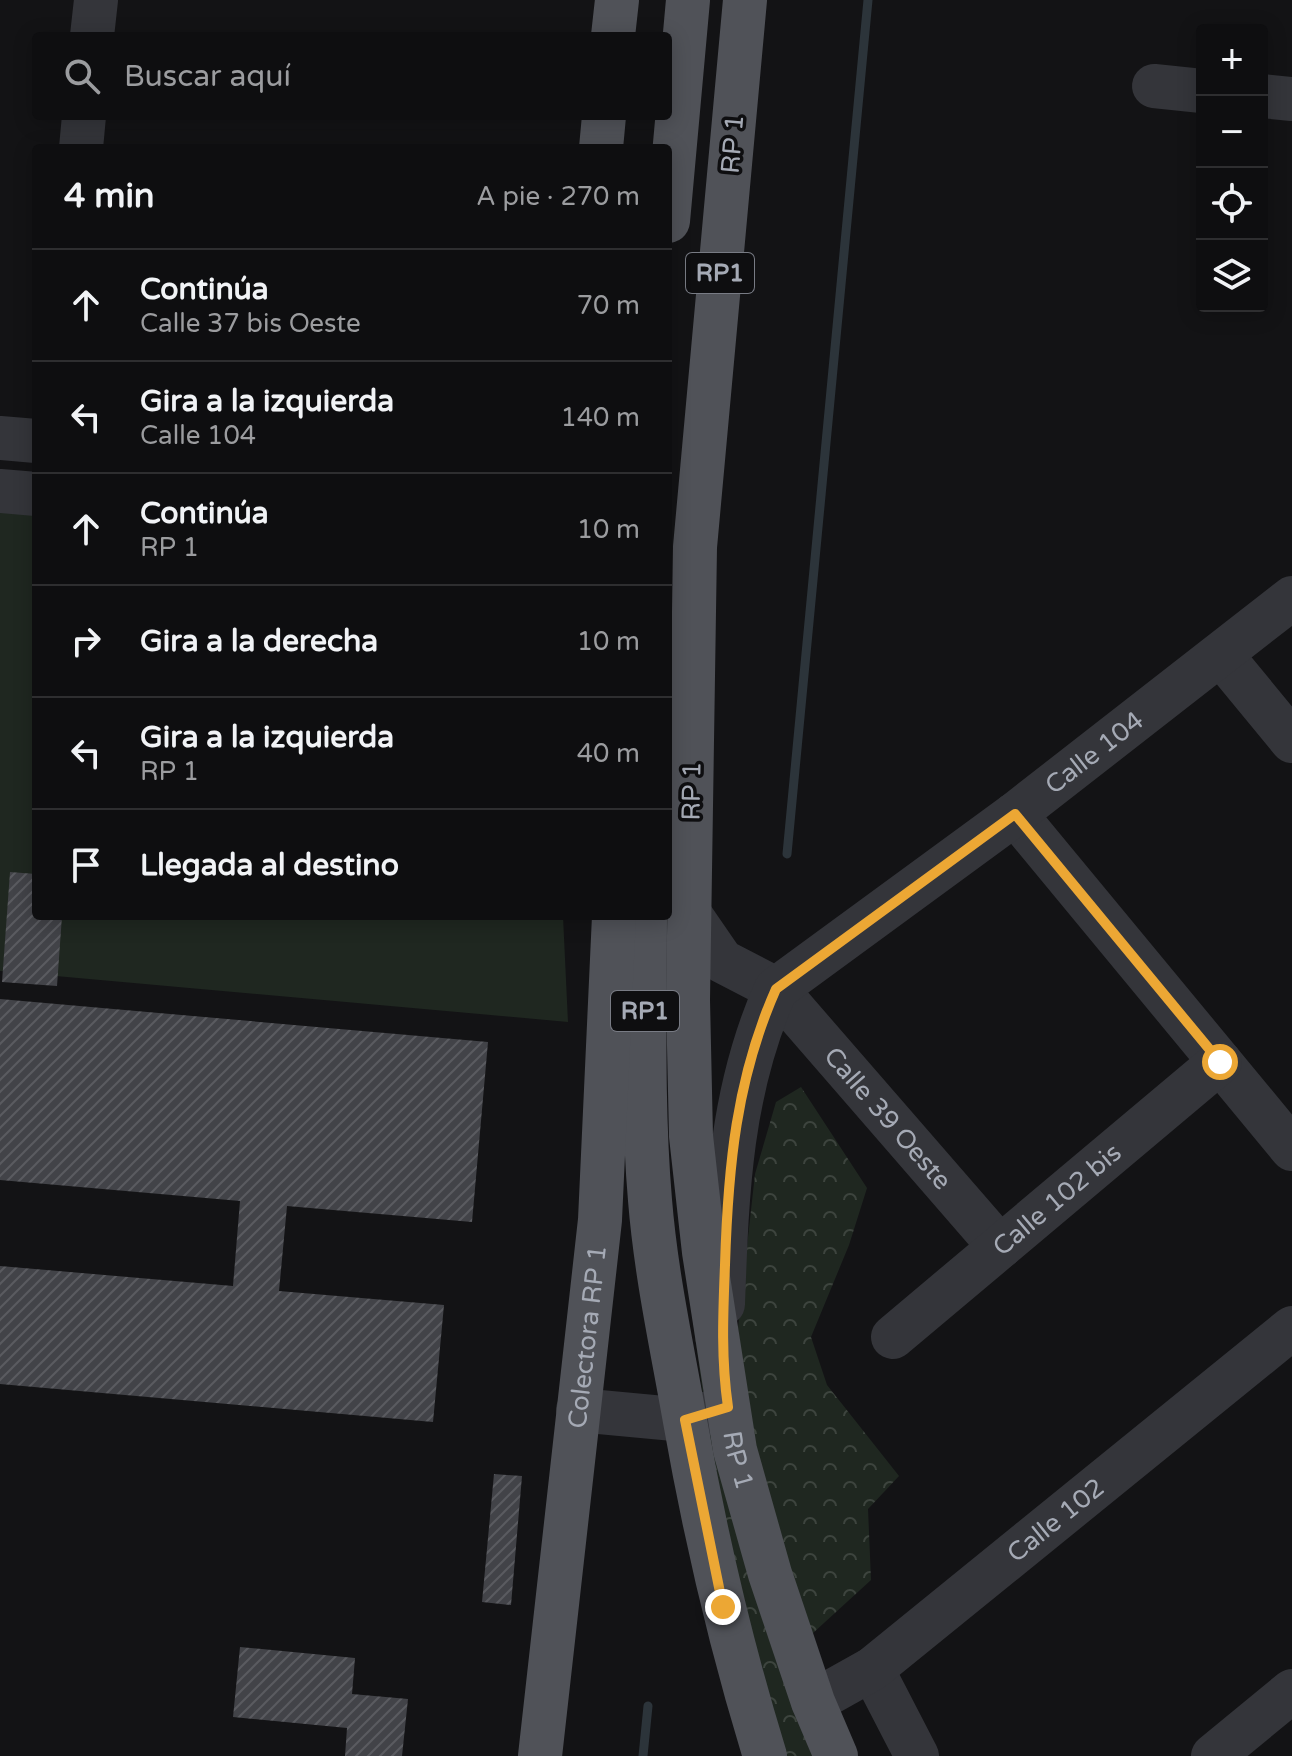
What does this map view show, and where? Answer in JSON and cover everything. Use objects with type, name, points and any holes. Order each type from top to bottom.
[{"type":"main road","points":[[613,32],[617,0]]},
{"type":"main road","name":"RP1","points":[[672,177],[688,0]]},
{"type":"main road","name":"RP 1","points":[[745,0],[695,547],[689,913],[691,1136],[735,1450],[770,1574],[813,1702],[836,1756]]},
{"type":"main road","points":[[601,144],[604,120]]},
{"type":"main road","name":"Colectora RP 1","points":[[540,1756],[600,1220],[614,920]]},
{"type":"main road","name":"RP 1","points":[[645,920],[645,1106],[650,1200],[662,1297],[723,1607],[765,1756]]},
{"type":"street","points":[[92,32],[96,0]]},
{"type":"street","points":[[1154,86],[1196,90]]},
{"type":"street","points":[[1268,97],[1292,99]]},
{"type":"street","points":[[81,144],[84,120]]},
{"type":"street","points":[[0,438],[32,441]]},
{"type":"street","points":[[0,491],[32,494]]},
{"type":"street","name":"Calle 104","points":[[776,989],[1015,814],[1222,656],[1292,598]]},
{"type":"street","points":[[1222,656],[1292,741]]},
{"type":"street","points":[[1015,814],[1292,1149]]},
{"type":"street","points":[[689,913],[722,961],[776,989],[758,1030],[736,1115],[721,1360]]},
{"type":"street","name":"Calle 39 Oeste","points":[[776,989],[1000,1247]]},
{"type":"street","name":"Calle 102 bis","points":[[893,1337],[1220,1062]]},
{"type":"street","name":"Calle 102","points":[[813,1702],[872,1669],[1292,1328]]},
{"type":"street","points":[[578,1410],[685,1420],[728,1407]]},
{"type":"street","points":[[872,1669],[917,1756]]},
{"type":"street","points":[[1213,1756],[1292,1691]]},
{"type":"green space","points":[[0,507],[32,510],[32,920],[563,920],[568,1022],[0,971]]},
{"type":"green space","points":[[801,1087],[867,1188],[849,1245],[811,1337],[827,1385],[899,1476],[868,1509],[871,1580],[801,1644],[751,1441],[738,1328],[755,1174],[776,1102]]},
{"type":"green space","points":[[688,1284],[824,1756],[783,1756],[717,1498]]},
{"type":"building","points":[[10,872],[32,874],[32,920],[62,920],[57,986],[2,982]]},
{"type":"building","points":[[0,999],[488,1042],[472,1222],[287,1206],[279,1291],[444,1305],[433,1422],[0,1384],[0,1266],[233,1286],[240,1201],[0,1180]]},
{"type":"building","points":[[494,1474],[522,1476],[511,1605],[482,1602]]},
{"type":"building","points":[[240,1647],[355,1658],[352,1694],[408,1699],[402,1756],[345,1756],[347,1728],[233,1717]]},
{"type":"waterway","points":[[787,854],[868,0]]},
{"type":"waterway","points":[[643,1756],[648,1706]]},
{"type":"route","points":[[723,1607],[702,1517],[685,1420],[728,1407],[721,1360],[736,1115],[758,1030],[776,989],[1015,814],[1220,1062]]}]
